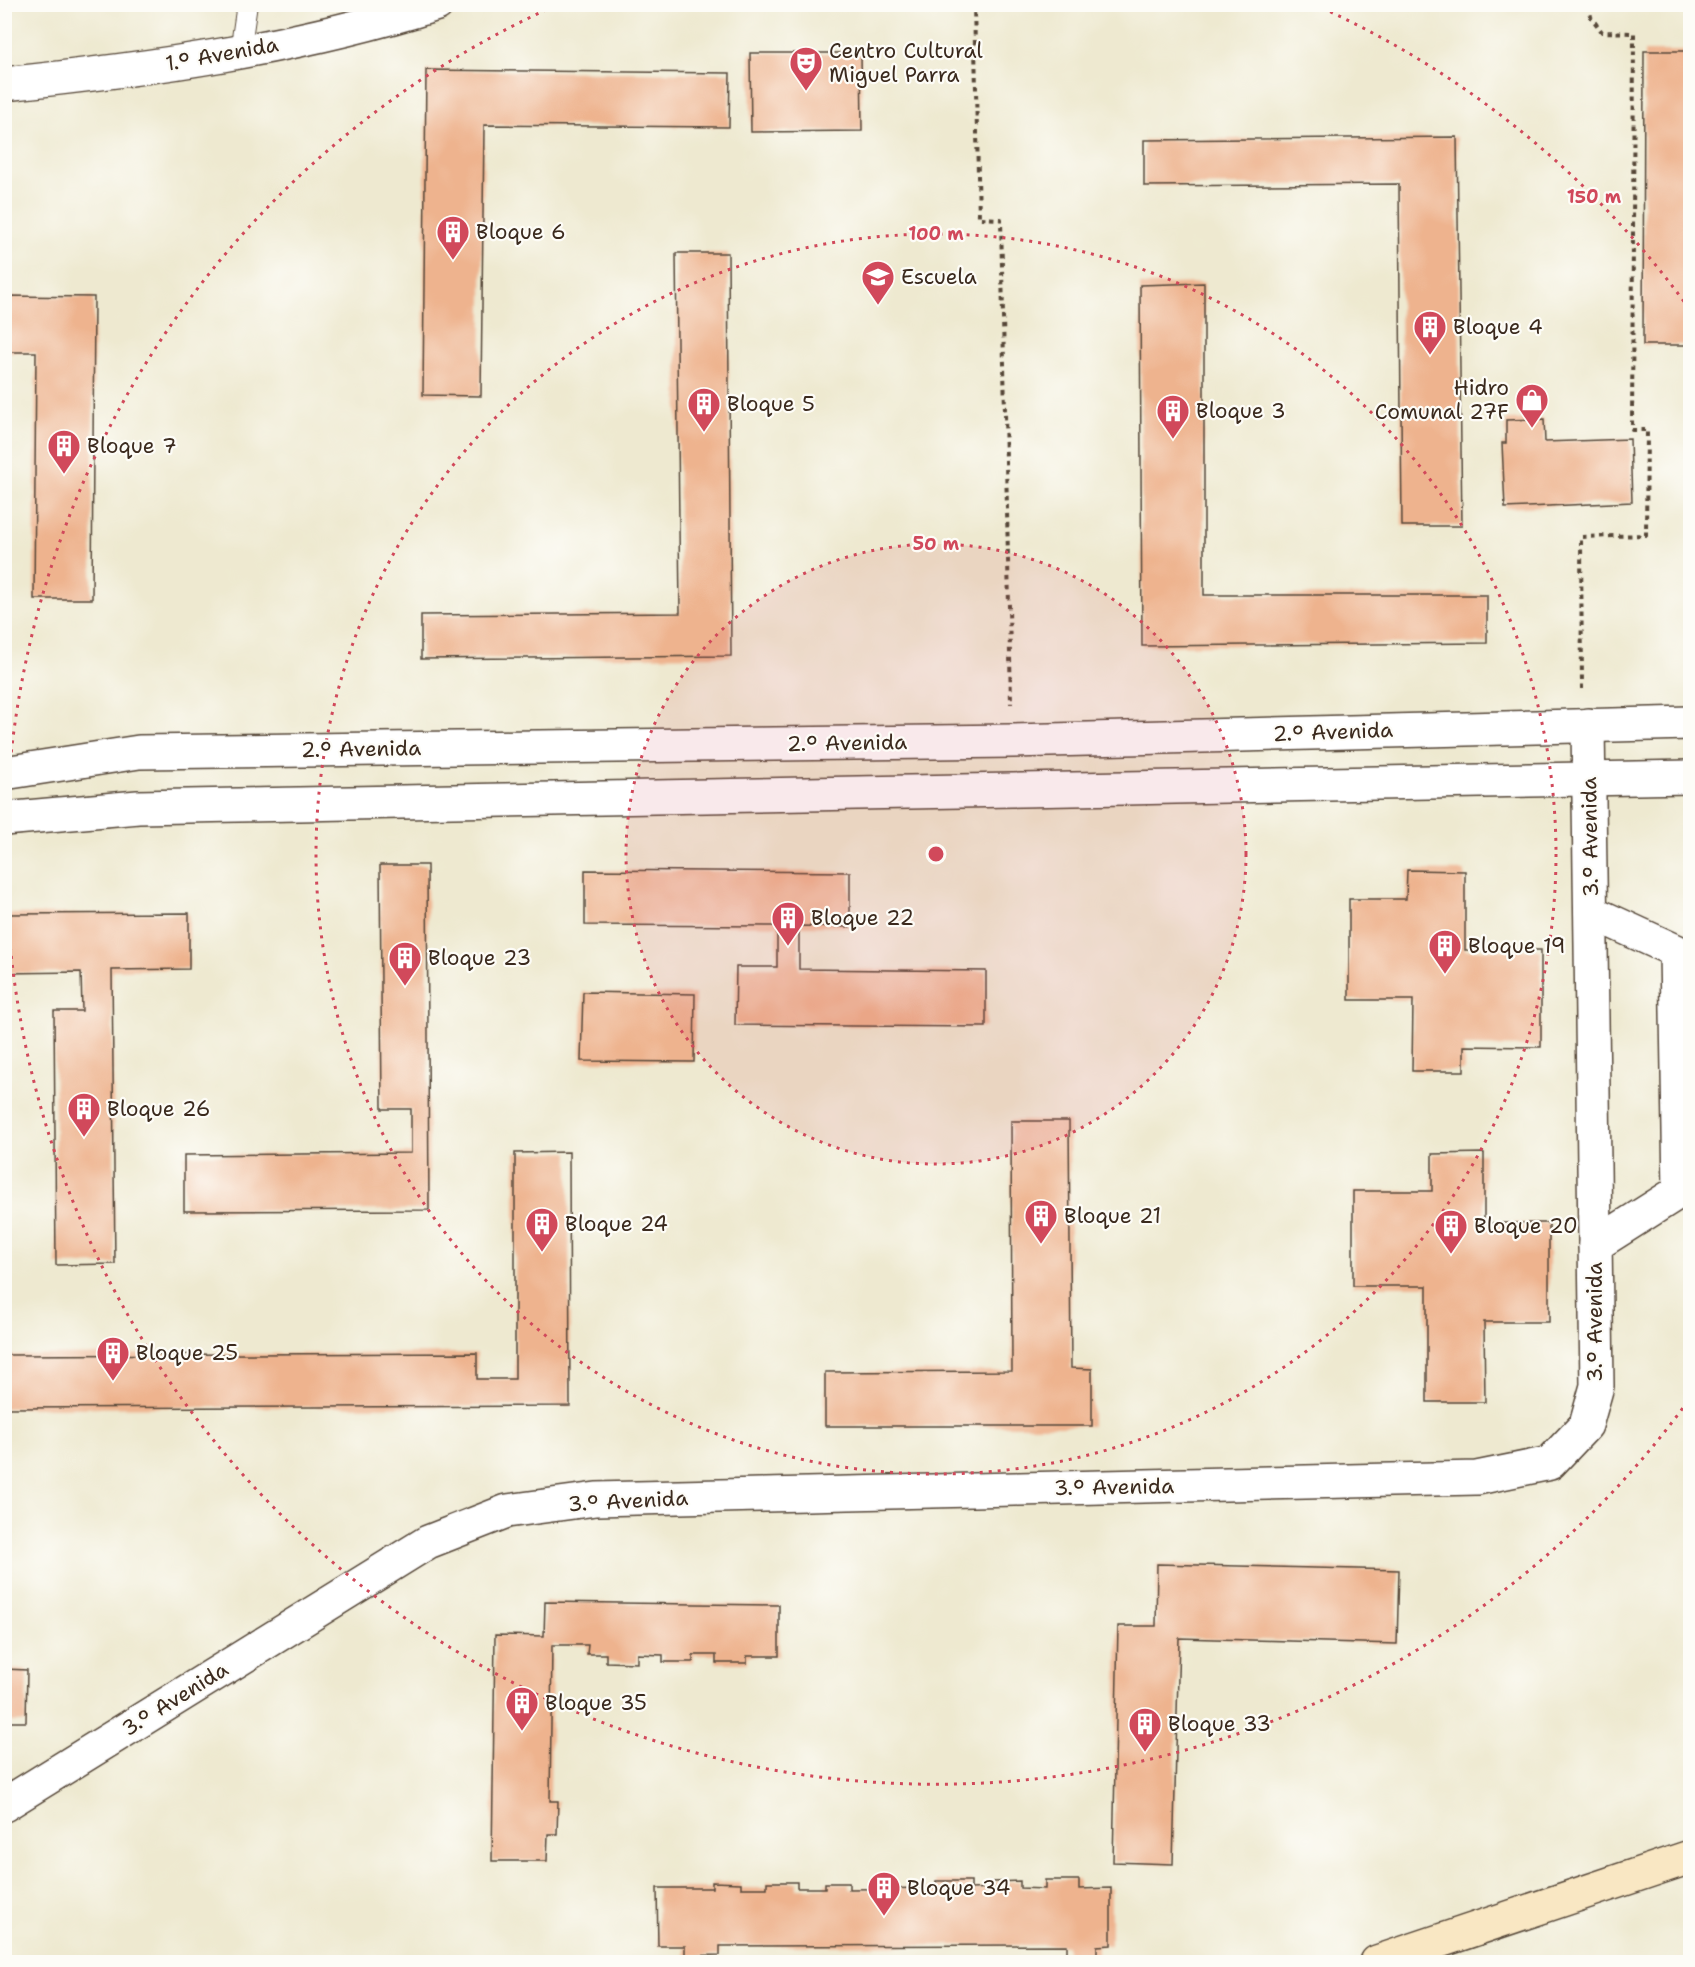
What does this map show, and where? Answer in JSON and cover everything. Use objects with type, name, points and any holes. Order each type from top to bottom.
[{"type":"main road","points":[[1377,1962],[1690,1857]]},
{"type":"street","name":"1.° Avenida","points":[[4,84],[116,72],[240,52],[380,22],[437,4]]},
{"type":"street","name":"2.° Avenida","points":[[4,773],[139,752],[1012,741],[1690,723]]},
{"type":"street","name":"3.° Avenida","points":[[4,1805],[428,1542],[507,1511],[596,1499],[1477,1478],[1550,1463],[1586,1425],[1597,1386],[1589,780],[1585,725]]},
{"type":"street","points":[[4,819],[150,807],[1690,777]]},
{"type":"street","points":[[1591,912],[1676,951],[1680,1179],[1680,1191],[1595,1245]]},
{"type":"lane","points":[[240,52],[247,4]]},
{"type":"path","points":[[974,4],[979,218],[1001,219],[1012,741]]},
{"type":"path","points":[[1585,725],[1581,537],[1646,535],[1647,465],[1647,430],[1632,430],[1634,33],[1602,33],[1591,17],[1589,4]]},
{"type":"building","points":[[1644,51],[1690,51],[1690,345],[1643,345]]},
{"type":"building","name":"Centro Cultural Miguel Parra","points":[[750,53],[861,53],[862,131],[751,132]]},
{"type":"building","name":"Bloque 6","points":[[426,70],[730,73],[729,127],[484,125],[481,396],[423,395]]},
{"type":"building","name":"Bloque 4","points":[[1457,137],[1462,526],[1402,526],[1399,184],[1144,186],[1144,140]]},
{"type":"building","name":"Bloque 5","points":[[676,253],[728,253],[731,656],[421,659],[421,615],[680,613]]},
{"type":"building","name":"Bloque 3","points":[[1204,283],[1204,595],[1487,595],[1487,643],[1142,646],[1140,285]]},
{"type":"building","name":"Bloque 7","points":[[4,296],[94,297],[92,599],[34,599],[36,352],[4,352]]},
{"type":"building","points":[[1544,419],[1545,442],[1630,439],[1632,502],[1505,508],[1502,443],[1506,443],[1506,420]]},
{"type":"building","name":"Bloque 23","points":[[380,865],[427,865],[429,1210],[184,1211],[184,1155],[411,1153],[411,1109],[382,1109]]},
{"type":"building","name":"Bloque 22","points":[[585,870],[850,872],[850,927],[799,926],[799,969],[986,971],[986,1027],[735,1025],[736,967],[777,967],[777,926],[585,925]]},
{"type":"building","name":"Bloque 19","points":[[1407,870],[1465,871],[1465,950],[1541,950],[1541,1047],[1464,1046],[1464,1071],[1412,1071],[1413,1000],[1349,1000],[1349,899],[1406,899]]},
{"type":"building","name":"Bloque 26","points":[[189,913],[189,969],[112,970],[115,1264],[56,1265],[54,1011],[82,1011],[81,972],[4,973],[4,914]]},
{"type":"building","points":[[583,992],[695,994],[694,1062],[581,1061]]},
{"type":"building","name":"Bloque 21","points":[[1011,1121],[1069,1121],[1071,1368],[1092,1369],[1092,1426],[825,1426],[825,1372],[1012,1371]]},
{"type":"building","name":"Bloque 24","points":[[569,1152],[570,1406],[4,1408],[4,1355],[477,1353],[477,1379],[515,1379],[515,1153]]},
{"type":"building","name":"Bloque 20","points":[[1484,1153],[1484,1223],[1549,1223],[1549,1322],[1484,1322],[1485,1402],[1427,1402],[1427,1286],[1353,1286],[1353,1191],[1432,1191],[1432,1154]]},
{"type":"building","name":"Bloque 33","points":[[1157,1564],[1399,1570],[1397,1644],[1179,1638],[1173,1864],[1113,1862],[1118,1626],[1156,1626]]},
{"type":"building","name":"Bloque 35","points":[[545,1602],[779,1605],[779,1656],[747,1656],[747,1663],[716,1663],[716,1655],[693,1655],[693,1662],[663,1662],[663,1655],[637,1654],[637,1663],[606,1662],[606,1654],[587,1654],[588,1645],[552,1645],[550,1801],[558,1801],[557,1834],[548,1834],[547,1861],[492,1861],[495,1635],[544,1636]]},
{"type":"building","points":[[4,1669],[27,1670],[26,1722],[4,1722]]},
{"type":"building","name":"Bloque 34","points":[[1045,1880],[1079,1880],[1079,1889],[1111,1888],[1111,1945],[1097,1946],[1097,1956],[1067,1956],[1067,1945],[720,1946],[720,1955],[685,1956],[685,1946],[658,1946],[657,1888],[712,1888],[712,1882],[741,1883],[741,1888],[767,1888],[767,1882],[797,1882],[797,1888],[825,1888],[825,1883],[849,1883],[849,1889],[936,1888],[936,1881],[971,1881],[971,1889],[993,1888],[993,1882],[1020,1881],[1020,1888],[1045,1889]]},
{"type":"place","name":"Centro Cultural Miguel Parra","points":[[806,92]]},
{"type":"place","name":"Bloque 6","points":[[453,261]]},
{"type":"place","name":"Escuela","points":[[878,306]]},
{"type":"place","name":"Bloque 4","points":[[1430,356]]},
{"type":"place","name":"Hidro Comunal 27F","points":[[1532,429]]},
{"type":"place","name":"Bloque 5","points":[[704,433]]},
{"type":"place","name":"Bloque 3","points":[[1173,440]]},
{"type":"place","name":"Bloque 7","points":[[64,475]]},
{"type":"place","name":"Bloque 22","points":[[788,947]]},
{"type":"place","name":"Bloque 19","points":[[1445,975]]},
{"type":"place","name":"Bloque 23","points":[[405,987]]},
{"type":"place","name":"Bloque 26","points":[[84,1138]]},
{"type":"place","name":"Bloque 21","points":[[1041,1245]]},
{"type":"place","name":"Bloque 24","points":[[542,1253]]},
{"type":"place","name":"Bloque 20","points":[[1451,1255]]},
{"type":"place","name":"Bloque 25","points":[[113,1382]]},
{"type":"place","name":"Bloque 35","points":[[522,1732]]},
{"type":"place","name":"Bloque 33","points":[[1145,1753]]},
{"type":"place","name":"Bloque 34","points":[[884,1917]]}]
